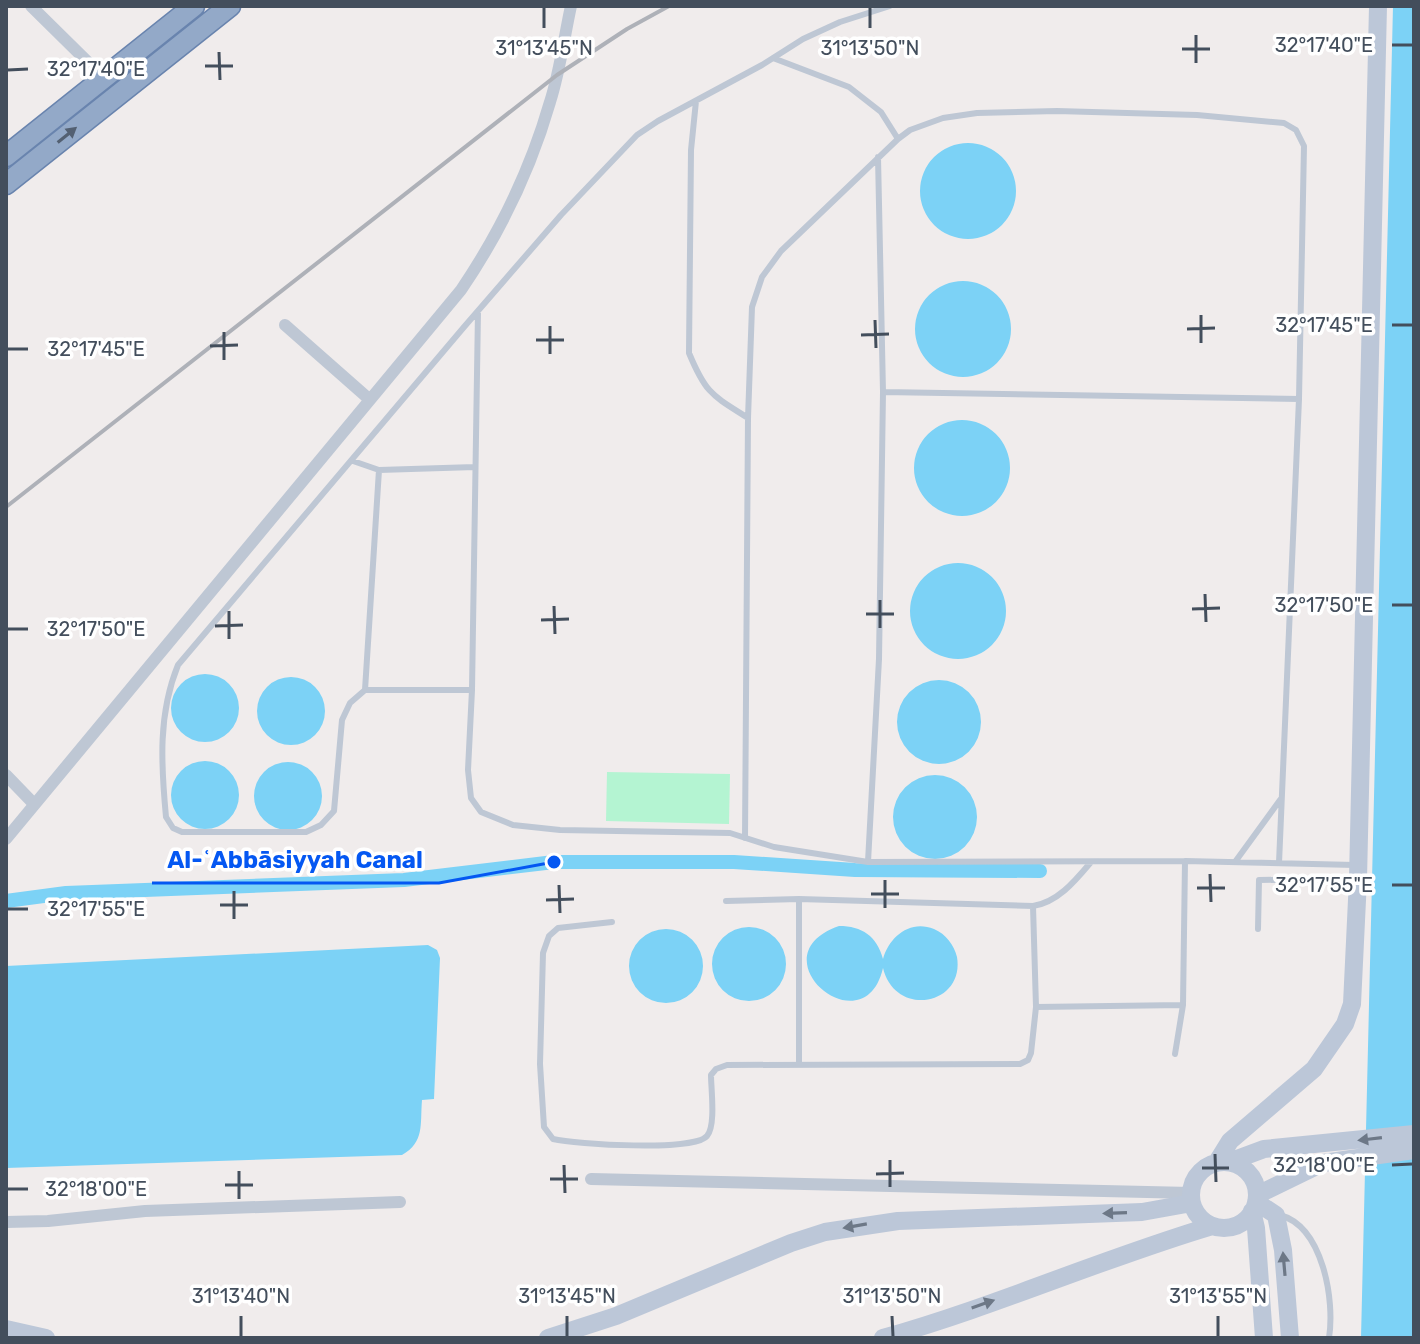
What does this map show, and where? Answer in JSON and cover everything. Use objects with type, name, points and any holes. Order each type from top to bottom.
[{"type":"highway","points":[[6,156],[194,6]]},
{"type":"highway","points":[[8,180],[230,6]]},
{"type":"main road","points":[[1223,1162],[1230,1141],[1314,1069],[1345,1024],[1352,1004],[1358,872],[1378,6]]},
{"type":"main road","points":[[883,1338],[1132,1250],[1212,1226],[1235,1226],[1248,1218],[1255,1203],[1328,1153],[1414,1134]]},
{"type":"main road","points":[[1212,1226],[1199,1216],[1191,1198],[1194,1181],[1201,1170],[1264,1149],[1328,1153],[1414,1150]]},
{"type":"main road","points":[[1223,1162],[1249,1173],[1255,1203],[1264,1338]]},
{"type":"main road","points":[[548,1338],[616,1316],[781,1247],[825,1232],[898,1221],[1142,1212],[1191,1198]]},
{"type":"main road","points":[[1255,1203],[1276,1215],[1283,1250],[1290,1338]]},
{"type":"main road","points":[[6,1329],[46,1338]]},
{"type":"street","points":[[31,6],[104,78]]},
{"type":"street","points":[[6,839],[461,290],[481,261],[539,135],[551,101],[571,6]]},
{"type":"street","points":[[285,325],[369,399]]},
{"type":"street","points":[[6,775],[34,804]]},
{"type":"street","points":[[591,1179],[1191,1198]]},
{"type":"street","points":[[6,1222],[145,1211],[400,1202]]},
{"type":"lane","points":[[472,690],[365,690],[350,703],[342,720],[334,811],[321,825],[306,832],[182,832],[173,828],[166,817],[162,728],[170,686],[178,665],[561,215],[637,135],[658,121],[803,39],[840,22],[890,6]]},
{"type":"lane","points":[[773,58],[849,87],[881,112],[898,139]]},
{"type":"lane","points":[[696,101],[691,150],[689,353],[711,394],[748,418]]},
{"type":"lane","points":[[745,838],[748,418],[752,307],[762,277],[781,251],[910,130],[943,118],[977,113],[1057,111],[1197,115],[1284,123],[1296,130],[1304,146],[1299,399],[1279,863]]},
{"type":"lane","points":[[868,862],[879,659],[883,392],[878,157]]},
{"type":"lane","points":[[478,311],[468,770],[471,798],[481,812],[513,825],[560,830],[730,833],[774,847],[868,862],[1235,862],[1279,863],[1358,872]]},
{"type":"lane","points":[[883,392],[1299,399]]},
{"type":"lane","points":[[353,461],[379,470],[475,467]]},
{"type":"lane","points":[[365,690],[379,470]]},
{"type":"lane","points":[[1235,862],[1282,798]]},
{"type":"lane","points":[[1175,1054],[1183,1005],[1185,861]]},
{"type":"lane","points":[[726,901],[799,899],[1033,906],[1045,904],[1058,896],[1091,862]]},
{"type":"lane","points":[[1258,929],[1259,880],[1358,872]]},
{"type":"lane","points":[[799,899],[799,1063]]},
{"type":"lane","points":[[612,922],[558,928],[549,936],[543,953],[540,1064],[544,1127],[553,1139],[644,1146],[699,1141],[707,1136],[712,1124],[711,1075],[716,1069],[727,1065],[1020,1064],[1028,1060],[1036,1007],[1033,906]]},
{"type":"lane","points":[[1036,1007],[1183,1005]]},
{"type":"lane","points":[[1276,1215],[1295,1220],[1308,1234],[1318,1255],[1329,1286],[1332,1319],[1329,1338]]},
{"type":"green space","points":[[607,772],[730,774],[729,824],[606,821]]},
{"type":"water","points":[[1393,6],[1414,6],[1414,1338],[1361,1338]]},
{"type":"water","points":[[968,143],[986,146],[1002,157],[1013,173],[1016,191],[1013,209],[1002,225],[986,236],[968,239],[950,236],[934,225],[923,209],[920,191],[923,173],[934,157],[950,146]]},
{"type":"water","points":[[963,281],[981,284],[997,295],[1008,311],[1011,329],[1008,347],[997,363],[981,374],[963,377],[945,374],[929,363],[918,347],[915,329],[918,311],[929,295],[945,284]]},
{"type":"water","points":[[962,420],[980,423],[996,434],[1007,450],[1010,468],[1007,486],[996,502],[980,513],[962,516],[944,513],[928,502],[917,486],[914,468],[917,450],[928,434],[944,423]]},
{"type":"water","points":[[958,563],[976,566],[992,577],[1003,593],[1006,611],[1003,629],[992,645],[976,656],[958,659],[940,656],[924,645],[913,629],[910,611],[913,593],[924,577],[940,566]]},
{"type":"water","points":[[205,674],[229,684],[239,708],[229,732],[205,742],[181,732],[171,708],[181,684]]},
{"type":"water","points":[[291,677],[315,687],[325,711],[315,735],[291,745],[267,735],[257,711],[267,687]]},
{"type":"water","points":[[931,680],[947,680],[963,687],[974,698],[981,722],[978,738],[969,752],[947,764],[931,764],[915,757],[904,746],[897,730],[897,714],[904,698],[915,687]]},
{"type":"water","points":[[205,761],[229,771],[239,795],[229,819],[205,829],[181,819],[171,795],[181,771]]},
{"type":"water","points":[[288,762],[312,772],[322,796],[312,820],[288,830],[264,820],[254,796],[264,772]]},
{"type":"water","points":[[927,775],[943,775],[959,782],[970,793],[977,817],[974,833],[965,847],[943,859],[927,859],[911,852],[900,841],[893,825],[893,809],[900,793],[911,782]]},
{"type":"water","points":[[839,926],[861,930],[873,938],[883,959],[890,944],[902,932],[917,926],[934,929],[946,937],[954,948],[957,974],[940,995],[928,1000],[914,999],[901,994],[890,984],[883,968],[872,991],[856,1000],[838,999],[822,989],[810,974],[807,957],[815,940]]},
{"type":"water","points":[[742,927],[756,927],[770,933],[780,943],[786,964],[780,985],[770,995],[756,1001],[742,1001],[728,995],[718,985],[712,971],[712,957],[718,943],[728,933]]},
{"type":"water","points":[[659,929],[673,929],[687,935],[697,945],[703,966],[697,987],[687,997],[673,1003],[659,1003],[645,997],[635,987],[629,973],[629,959],[635,945],[645,935]]},
{"type":"water","points":[[428,945],[437,950],[440,958],[434,1099],[422,1100],[418,1138],[402,1155],[6,1168],[6,966]]},
{"type":"waterway","points":[[6,901],[66,893],[404,880],[554,862],[734,862],[855,870],[1040,871]]},
{"type":"railway","points":[[6,507],[557,75],[627,29],[669,6]]},
{"type":"place","name":"Al-ʿAbbāsiyyah Canal","points":[[554,862]]}]
